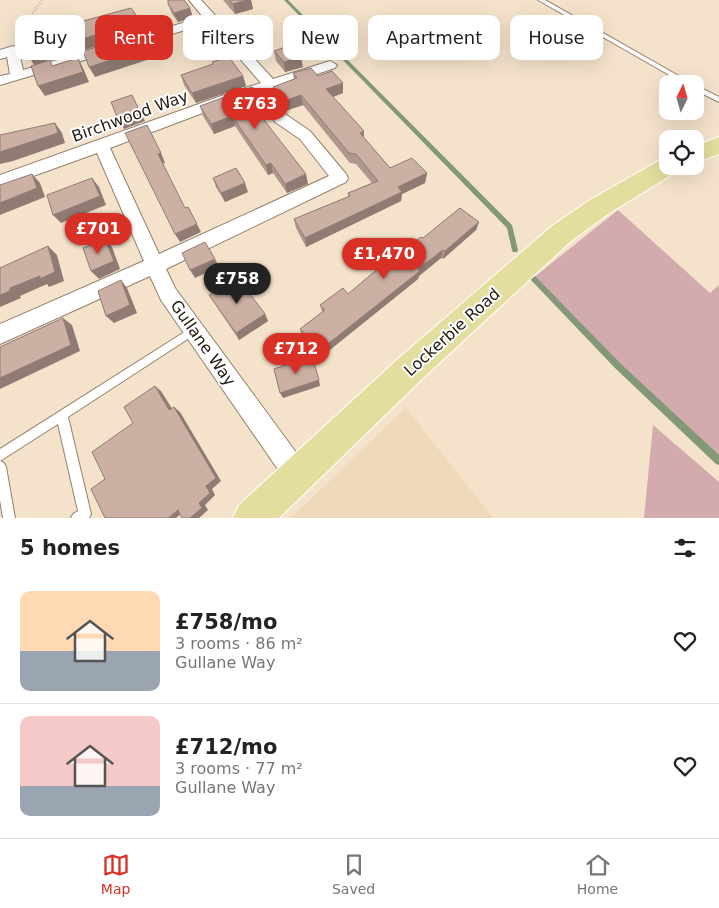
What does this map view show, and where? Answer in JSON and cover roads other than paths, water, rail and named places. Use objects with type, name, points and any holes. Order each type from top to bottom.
[{"type":"main road","points":[[704,151],[719,145]]},
{"type":"main road","name":"Lockerbie Road","points":[[252,518],[410,368],[561,234],[599,207],[659,171]]},
{"type":"street","points":[[195,0],[209,15]]},
{"type":"street","points":[[0,81],[183,27]]},
{"type":"street","points":[[6,53],[17,76]]},
{"type":"street","points":[[0,334],[155,265],[340,178],[305,135],[280,118],[265,86],[245,60]]},
{"type":"street","name":"Birchwood Way","points":[[0,182],[265,86],[330,66]]},
{"type":"street","name":"Gullane Way","points":[[101,145],[168,294],[297,475]]},
{"type":"lane","points":[[541,0],[674,75]]},
{"type":"lane","points":[[704,91],[719,100]]},
{"type":"lane","points":[[0,455],[194,330]]},
{"type":"lane","points":[[62,416],[85,514],[77,518]]},
{"type":"lane","points":[[0,467],[10,518]]},
{"type":"waterway","points":[[286,0],[510,227],[515,250]]},
{"type":"waterway","points":[[533,278],[618,366],[719,461]]}]
